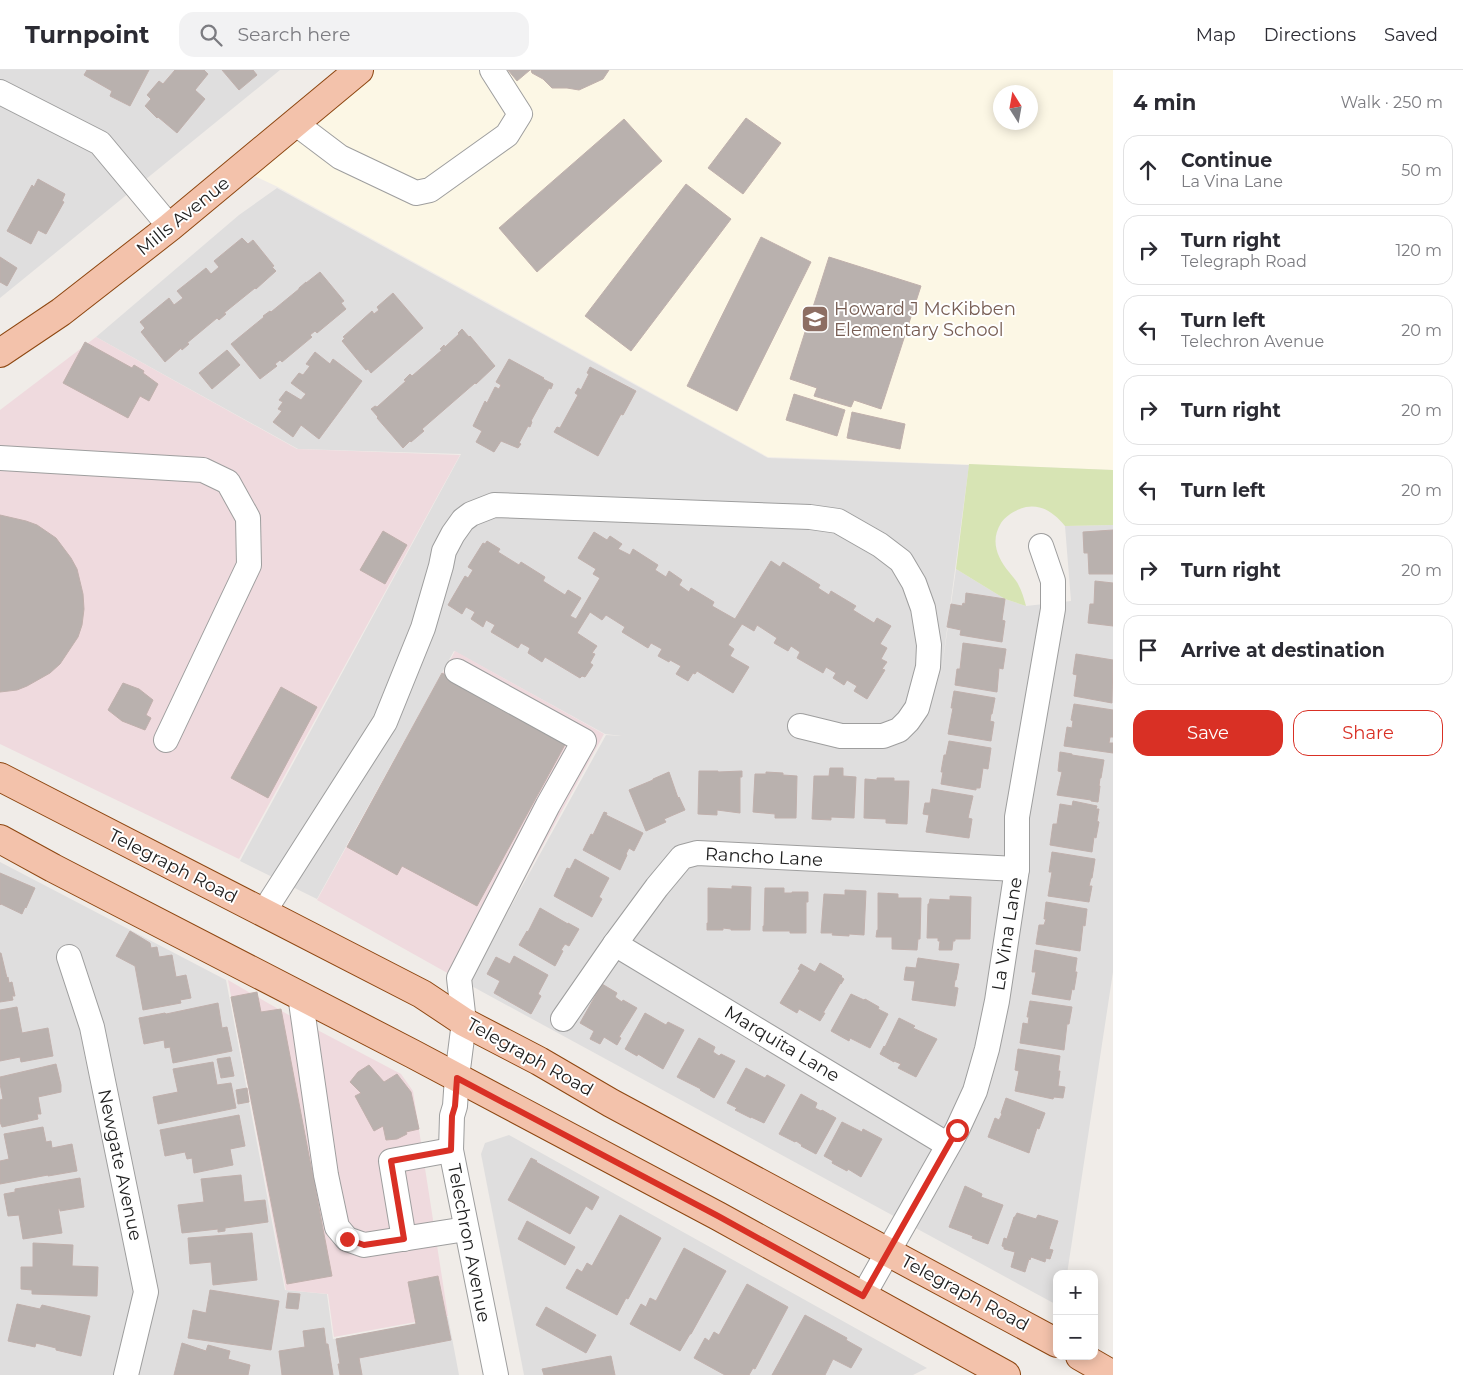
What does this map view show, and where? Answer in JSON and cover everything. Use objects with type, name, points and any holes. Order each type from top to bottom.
[{"type":"main road","name":"Mills Avenue","points":[[0,353],[61,312],[170,227],[360,70]]},
{"type":"main road","name":"Telegraph Road","points":[[0,777],[422,994],[464,1022],[539,1061],[611,1103],[1053,1341]]},
{"type":"main road","points":[[0,839],[718,1216],[1006,1375]]},
{"type":"main road","points":[[1087,1360],[1113,1375]]},
{"type":"street","points":[[295,123],[340,157],[416,193],[430,190],[507,135],[520,114],[492,70]]},
{"type":"street","points":[[0,92],[100,143],[170,227]]},
{"type":"street","points":[[0,458],[203,470],[228,482],[248,518],[249,565],[166,740]]},
{"type":"street","points":[[263,913],[385,722],[423,628],[444,552],[453,534],[463,520],[471,514],[494,505],[810,517],[838,521],[880,545],[901,561],[914,583],[923,608],[929,645],[928,667],[917,708],[899,730],[883,736],[841,736],[800,726]]},
{"type":"street","name":"La Vina Lane","points":[[863,1296],[957,1130],[975,1091],[987,1049],[997,1001],[1017,869],[1017,817],[1053,609],[1053,581],[1041,546]]},
{"type":"street","name":"Telechron Avenue","points":[[457,672],[584,741],[548,805],[459,978],[464,1022],[455,1106],[452,1116],[451,1150],[496,1375]]},
{"type":"street","name":"Rancho Lane","points":[[563,1018],[657,887],[682,857],[697,853],[1017,869]]},
{"type":"street","name":"Marquita Lane","points":[[615,944],[948,1145]]},
{"type":"street","name":"Newgate Avenue","points":[[69,957],[92,1027],[146,1292],[126,1375]]},
{"type":"street","points":[[300,995],[326,1175],[337,1228],[347,1239],[364,1245],[466,1229]]},
{"type":"street","points":[[404,1239],[391,1161],[451,1150]]},
{"type":"shaded area","points":[[0,70],[280,70],[0,298]]},
{"type":"shaded area","name":"Howard J McKibben Elementary School","points":[[360,70],[1113,70],[1113,470],[768,457],[278,187],[240,169]]},
{"type":"shaded area","points":[[277,188],[768,458],[969,465],[940,682],[956,569],[1005,599],[1026,606],[1071,601],[1065,526],[1113,525],[1113,972],[1068,1270],[1053,1270],[1053,1303],[468,984],[606,735],[622,736],[605,734],[454,651],[317,899],[240,861],[461,454],[298,449],[96,337],[239,215]]},
{"type":"shaded area","points":[[96,337],[297,449],[460,455],[239,859],[0,744],[0,410]]},
{"type":"shaded area","points":[[455,651],[604,734],[467,984],[317,900]]},
{"type":"shaded area","points":[[0,862],[226,980],[285,1290],[327,1294],[333,1339],[448,1317],[459,1375],[0,1375]]},
{"type":"shaded area","points":[[228,980],[287,1014],[401,1074],[413,1091],[448,1316],[334,1337],[328,1294],[286,1290]]},
{"type":"shaded area","points":[[509,1135],[927,1368],[913,1375],[524,1375],[481,1154],[485,1143]]},
{"type":"green space","points":[[969,464],[1113,470],[1113,525],[1065,526],[1048,511],[1032,506],[1019,509],[1009,515],[1003,520],[998,530],[996,549],[1001,561],[1016,581],[1026,606],[1005,599],[956,569]]},
{"type":"building","points":[[87,70],[149,70],[130,106],[110,96],[112,91],[84,75]]},
{"type":"building","points":[[175,70],[204,70],[208,74],[195,90],[205,99],[177,133],[145,106],[151,99],[147,95],[159,81],[163,84]]},
{"type":"building","points":[[222,70],[253,70],[257,75],[239,90]]},
{"type":"building","points":[[508,70],[530,70],[517,81]]},
{"type":"building","points":[[531,70],[609,70],[603,79],[579,90],[552,88],[543,79],[532,73]]},
{"type":"building","points":[[746,118],[781,143],[743,194],[708,168]]},
{"type":"building","points":[[624,119],[662,161],[537,272],[499,228]]},
{"type":"building","points":[[38,179],[65,194],[62,201],[64,202],[46,234],[38,230],[31,244],[7,231],[32,185],[34,187]]},
{"type":"building","points":[[686,184],[731,219],[631,351],[585,316]]},
{"type":"building","points":[[761,237],[811,262],[737,411],[687,386]]},
{"type":"building","points":[[242,238],[248,244],[253,240],[276,271],[224,313],[226,314],[219,320],[217,318],[187,343],[189,344],[182,350],[181,348],[165,362],[141,332],[145,328],[140,322],[169,298],[174,305],[183,298],[177,291],[206,268],[211,274],[219,267],[214,261]]},
{"type":"building","points":[[0,257],[17,268],[7,286],[0,282]]},
{"type":"building","points":[[829,257],[921,286],[881,409],[854,400],[851,407],[814,396],[817,388],[790,379]]},
{"type":"building","points":[[320,272],[344,301],[341,303],[346,309],[317,333],[315,331],[310,335],[312,337],[282,362],[280,360],[275,364],[277,366],[260,379],[231,344],[263,316],[271,312]]},
{"type":"building","points":[[393,293],[423,328],[371,373],[368,369],[366,370],[342,341],[345,338],[343,337],[372,311],[374,314],[379,310],[377,307]]},
{"type":"building","points":[[462,329],[495,366],[422,429],[424,431],[403,448],[371,409],[375,406],[377,407],[406,381],[404,380],[410,374],[412,376],[442,350],[440,349],[444,345],[445,347]]},
{"type":"building","points":[[85,342],[132,368],[134,365],[144,371],[143,373],[158,384],[149,401],[140,396],[128,418],[63,383]]},
{"type":"building","points":[[227,350],[240,365],[212,389],[199,373]]},
{"type":"building","points":[[315,352],[330,364],[333,359],[362,381],[319,439],[301,425],[293,437],[273,422],[282,411],[278,409],[283,402],[279,400],[286,391],[301,400],[306,394],[291,383],[299,373],[303,375],[310,366],[306,364]]},
{"type":"building","points":[[509,359],[553,384],[531,421],[530,427],[528,426],[518,448],[501,441],[494,452],[476,442],[482,431],[473,426],[485,401],[487,403],[495,387],[499,389],[501,385],[496,382]]},
{"type":"building","points":[[590,367],[636,391],[598,456],[554,432],[557,427],[560,428],[578,395],[575,393],[578,388],[581,390],[589,374],[587,373]]},
{"type":"building","points":[[794,394],[845,410],[837,436],[786,420]]},
{"type":"building","points":[[852,412],[905,424],[900,449],[847,438]]},
{"type":"building","points":[[0,515],[37,525],[56,538],[77,569],[83,594],[84,609],[78,637],[60,664],[50,673],[27,686],[17,690],[0,692]]},
{"type":"building","points":[[1113,530],[1113,574],[1089,574],[1088,553],[1084,553],[1083,532]]},
{"type":"building","points":[[383,531],[407,545],[385,584],[360,570]]},
{"type":"building","points":[[594,532],[607,540],[610,536],[622,544],[618,549],[630,555],[633,549],[658,565],[655,570],[666,577],[669,571],[682,580],[679,585],[689,592],[691,588],[714,602],[712,606],[735,619],[771,561],[780,567],[783,562],[820,585],[818,588],[829,595],[831,591],[856,606],[853,610],[874,623],[877,618],[891,626],[880,644],[887,648],[881,659],[887,662],[882,669],[885,670],[867,699],[854,691],[857,686],[847,680],[844,685],[833,678],[836,673],[826,667],[823,673],[797,658],[800,652],[791,646],[788,651],[774,643],[777,638],[757,625],[754,631],[742,624],[728,645],[734,649],[730,656],[749,667],[733,693],[697,671],[695,674],[693,673],[688,681],[676,674],[681,666],[658,656],[662,649],[651,643],[648,648],[622,632],[625,627],[606,615],[602,620],[590,612],[577,633],[597,646],[592,653],[595,654],[590,663],[593,665],[585,677],[582,676],[580,678],[545,657],[542,662],[528,653],[530,648],[521,643],[518,648],[491,632],[495,625],[486,620],[483,627],[471,619],[475,612],[466,607],[462,614],[448,605],[465,576],[468,578],[473,570],[468,567],[483,543],[485,544],[487,541],[500,549],[498,552],[519,565],[521,562],[545,577],[543,581],[565,595],[568,590],[581,598],[570,616],[576,619],[600,578],[593,574],[596,569],[578,558]]},
{"type":"building","points":[[1095,581],[1113,583],[1113,626],[1088,623],[1090,604],[1094,604]]},
{"type":"building","points":[[966,593],[1005,599],[1002,620],[1005,621],[1002,642],[960,635],[961,630],[947,627],[951,604],[962,606],[963,603],[965,604]]},
{"type":"building","points":[[963,643],[1006,649],[1003,669],[999,668],[997,692],[955,685],[957,669],[960,669]]},
{"type":"building","points":[[1076,654],[1113,660],[1112,703],[1074,696],[1077,675],[1073,674]]},
{"type":"building","points":[[442,673],[567,741],[477,906],[402,866],[397,875],[347,847]]},
{"type":"building","points":[[123,683],[139,689],[153,700],[146,715],[151,718],[145,730],[122,721],[108,710]]},
{"type":"building","points":[[281,687],[317,707],[268,798],[231,778]]},
{"type":"building","points":[[954,691],[995,698],[990,721],[994,722],[991,741],[948,734]]},
{"type":"building","points":[[1074,704],[1113,710],[1113,737],[1110,737],[1109,743],[1113,743],[1113,753],[1064,746],[1067,727],[1072,728],[1073,721],[1071,720]]},
{"type":"building","points":[[949,741],[991,748],[988,769],[983,768],[980,788],[976,788],[976,790],[941,784],[944,755],[946,755]]},
{"type":"building","points":[[1060,752],[1104,760],[1098,802],[1057,795],[1062,772],[1058,771]]},
{"type":"building","points":[[830,768],[843,768],[843,776],[856,777],[854,818],[831,817],[831,820],[812,819],[814,776],[829,776]]},
{"type":"building","points":[[699,771],[742,771],[742,777],[740,777],[740,813],[717,810],[717,815],[698,814]]},
{"type":"building","points":[[669,772],[678,798],[685,810],[664,819],[666,822],[646,831],[629,790]]},
{"type":"building","points":[[766,772],[797,776],[796,818],[775,818],[775,814],[753,812],[755,774],[766,774]]},
{"type":"building","points":[[877,778],[894,778],[894,781],[909,781],[907,824],[886,823],[886,819],[864,818],[865,779],[877,780]]},
{"type":"building","points":[[932,789],[973,796],[968,818],[972,819],[969,838],[926,832],[929,815],[923,814],[925,803],[930,803]]},
{"type":"building","points":[[1073,801],[1097,806],[1096,809],[1099,809],[1097,821],[1099,822],[1092,852],[1050,845],[1053,824],[1057,824],[1060,804],[1072,806]]},
{"type":"building","points":[[604,812],[607,813],[606,815],[643,833],[634,851],[629,848],[620,870],[583,850]]},
{"type":"building","points":[[1052,852],[1095,859],[1089,886],[1092,886],[1089,902],[1048,896],[1052,872],[1049,872]]},
{"type":"building","points":[[575,859],[609,878],[599,897],[602,899],[592,917],[554,896],[567,868],[570,869]]},
{"type":"building","points":[[0,873],[35,888],[22,914],[0,905]]},
{"type":"building","points":[[732,886],[751,887],[750,930],[723,928],[723,930],[707,930],[708,888],[732,889]]},
{"type":"building","points":[[765,888],[784,888],[784,893],[808,892],[808,902],[806,902],[806,933],[763,931]]},
{"type":"building","points":[[845,890],[866,891],[864,935],[849,934],[849,936],[821,933],[824,894],[845,895]]},
{"type":"building","points":[[878,893],[898,894],[898,898],[921,898],[920,939],[918,939],[917,950],[892,949],[892,937],[876,937],[878,930]]},
{"type":"building","points":[[950,896],[971,897],[970,939],[955,939],[952,950],[939,950],[940,941],[938,941],[938,938],[927,938],[928,904],[930,899],[950,900]]},
{"type":"building","points":[[1046,902],[1087,909],[1080,951],[1036,944],[1039,925],[1044,925],[1046,919],[1044,919]]},
{"type":"building","points":[[540,908],[579,929],[569,946],[565,944],[561,950],[563,951],[555,966],[519,945]]},
{"type":"building","points":[[130,931],[150,943],[151,948],[157,947],[159,957],[172,955],[176,977],[186,975],[191,998],[180,1000],[181,1003],[143,1010],[135,966],[116,956]]},
{"type":"building","points":[[1035,950],[1077,958],[1074,990],[1072,989],[1070,1000],[1032,994],[1036,972],[1032,972]]},
{"type":"building","points":[[0,953],[9,983],[12,982],[15,996],[12,996],[13,1000],[0,1002]]},
{"type":"building","points":[[514,956],[548,975],[538,994],[541,996],[531,1014],[494,993],[500,981],[487,974],[496,957],[510,964]]},
{"type":"building","points":[[918,958],[959,964],[954,987],[958,988],[955,1006],[912,1000],[915,981],[904,980],[906,967],[916,968]]},
{"type":"building","points":[[820,963],[844,979],[841,984],[838,982],[840,984],[820,1021],[799,1009],[797,1013],[780,1003],[800,970],[798,969],[801,964],[815,972]]},
{"type":"building","points":[[602,984],[617,993],[615,997],[622,1002],[623,1000],[637,1008],[619,1037],[621,1038],[617,1045],[604,1037],[600,1044],[590,1039],[594,1031],[580,1023]]},
{"type":"building","points":[[257,992],[261,1012],[281,1009],[332,1276],[287,1284],[231,997]]},
{"type":"building","points":[[851,994],[865,999],[888,1014],[870,1048],[850,1038],[849,1041],[831,1031]]},
{"type":"building","points":[[1030,1001],[1072,1007],[1069,1024],[1067,1024],[1064,1050],[1020,1043],[1023,1023],[1028,1024],[1029,1017],[1027,1017]]},
{"type":"building","points":[[218,1003],[222,1028],[227,1027],[232,1051],[173,1063],[170,1047],[165,1048],[164,1040],[144,1044],[139,1018]]},
{"type":"building","points":[[17,1007],[22,1033],[48,1028],[53,1056],[21,1062],[20,1057],[0,1061],[0,1010]]},
{"type":"building","points":[[645,1013],[666,1025],[668,1022],[684,1030],[663,1069],[638,1054],[637,1056],[625,1049]]},
{"type":"building","points":[[899,1018],[915,1026],[913,1028],[937,1039],[916,1077],[898,1068],[901,1064],[880,1054]]},
{"type":"building","points":[[699,1038],[715,1047],[713,1052],[719,1056],[721,1054],[735,1061],[714,1098],[677,1077]]},
{"type":"building","points":[[1018,1049],[1060,1056],[1058,1086],[1065,1087],[1063,1098],[1054,1097],[1053,1099],[1015,1091],[1019,1071],[1015,1070]]},
{"type":"building","points":[[230,1057],[234,1076],[221,1078],[217,1059]]},
{"type":"building","points":[[213,1062],[217,1085],[231,1083],[236,1108],[158,1124],[153,1097],[178,1092],[173,1069]]},
{"type":"building","points":[[56,1064],[61,1092],[38,1097],[41,1114],[37,1114],[38,1119],[2,1127],[0,1122],[0,1100],[3,1099],[0,1077]]},
{"type":"building","points":[[369,1065],[384,1082],[397,1074],[411,1092],[419,1129],[406,1132],[407,1134],[397,1139],[386,1140],[383,1126],[374,1131],[355,1096],[361,1093],[350,1082],[358,1072]]},
{"type":"building","points":[[746,1068],[765,1078],[767,1075],[785,1085],[764,1123],[735,1110],[737,1108],[727,1103]]},
{"type":"building","points":[[247,1088],[249,1102],[238,1104],[236,1090]]},
{"type":"building","points":[[801,1094],[817,1103],[815,1108],[836,1118],[816,1154],[796,1141],[779,1134]]},
{"type":"building","points":[[1006,1098],[1045,1113],[1039,1129],[1037,1128],[1029,1153],[988,1137],[995,1118],[999,1120],[1002,1114]]},
{"type":"building","points":[[239,1115],[245,1146],[230,1149],[233,1165],[194,1173],[192,1158],[187,1159],[185,1152],[165,1156],[160,1130]]},
{"type":"building","points":[[842,1122],[862,1132],[863,1129],[882,1139],[861,1177],[848,1169],[847,1171],[832,1163],[833,1161],[824,1156]]},
{"type":"building","points":[[43,1127],[46,1142],[51,1141],[52,1148],[72,1144],[77,1171],[0,1184],[0,1161],[9,1159],[4,1134]]},
{"type":"building","points":[[531,1158],[599,1197],[592,1210],[586,1206],[570,1234],[508,1200]]},
{"type":"building","points":[[241,1175],[244,1202],[265,1200],[268,1222],[225,1228],[225,1231],[218,1232],[218,1229],[182,1233],[178,1205],[204,1202],[201,1179]]},
{"type":"building","points":[[80,1178],[84,1207],[60,1211],[58,1209],[62,1233],[23,1239],[19,1215],[8,1216],[4,1194],[15,1192],[15,1189]]},
{"type":"building","points":[[965,1186],[982,1194],[981,1197],[1003,1205],[988,1244],[949,1227]]},
{"type":"building","points":[[1017,1213],[1036,1219],[1038,1215],[1058,1221],[1049,1249],[1053,1250],[1050,1259],[1046,1258],[1045,1262],[1031,1257],[1025,1272],[1011,1267],[1015,1252],[1004,1249],[1002,1246],[1004,1238],[1007,1239]]},
{"type":"building","points":[[620,1215],[661,1238],[628,1299],[626,1298],[617,1315],[566,1288],[577,1269],[582,1272],[587,1263],[592,1266]]},
{"type":"building","points":[[527,1221],[575,1247],[565,1265],[518,1239]]},
{"type":"building","points":[[252,1233],[257,1280],[213,1285],[211,1262],[190,1264],[188,1238]]},
{"type":"building","points":[[33,1243],[73,1245],[72,1266],[98,1267],[97,1296],[32,1294],[32,1290],[21,1289],[21,1267],[33,1267]]},
{"type":"building","points":[[684,1248],[726,1271],[680,1351],[630,1324],[641,1304],[646,1307],[650,1298],[656,1301]]},
{"type":"building","points":[[438,1276],[451,1340],[359,1358],[362,1375],[340,1375],[336,1339],[416,1324],[408,1282]]},
{"type":"building","points":[[747,1284],[788,1307],[755,1369],[753,1368],[749,1375],[725,1375],[694,1358],[705,1338],[709,1341],[714,1332],[719,1335]]},
{"type":"building","points":[[210,1290],[279,1301],[271,1350],[188,1338],[193,1310],[206,1313]]},
{"type":"building","points":[[288,1293],[300,1294],[298,1309],[286,1308]]},
{"type":"building","points":[[17,1304],[40,1309],[42,1305],[90,1316],[81,1356],[36,1343],[35,1347],[8,1341]]},
{"type":"building","points":[[546,1307],[596,1335],[586,1353],[536,1325]]},
{"type":"building","points":[[805,1315],[847,1338],[846,1340],[862,1349],[851,1368],[833,1359],[825,1375],[772,1375]]},
{"type":"building","points":[[324,1328],[333,1375],[282,1375],[279,1351],[305,1347],[303,1331]]},
{"type":"building","points":[[182,1343],[206,1351],[208,1345],[230,1351],[228,1359],[250,1365],[248,1375],[174,1375]]},
{"type":"building","points":[[611,1356],[615,1375],[544,1375],[542,1369]]},
{"type":"place","name":"Howard J McKibben Elementary School","points":[[815,319]]},
{"type":"route","points":[[347,1239],[364,1245],[404,1239],[391,1161],[451,1150],[452,1116],[455,1106],[457,1078],[718,1216],[863,1296],[957,1130]]}]
